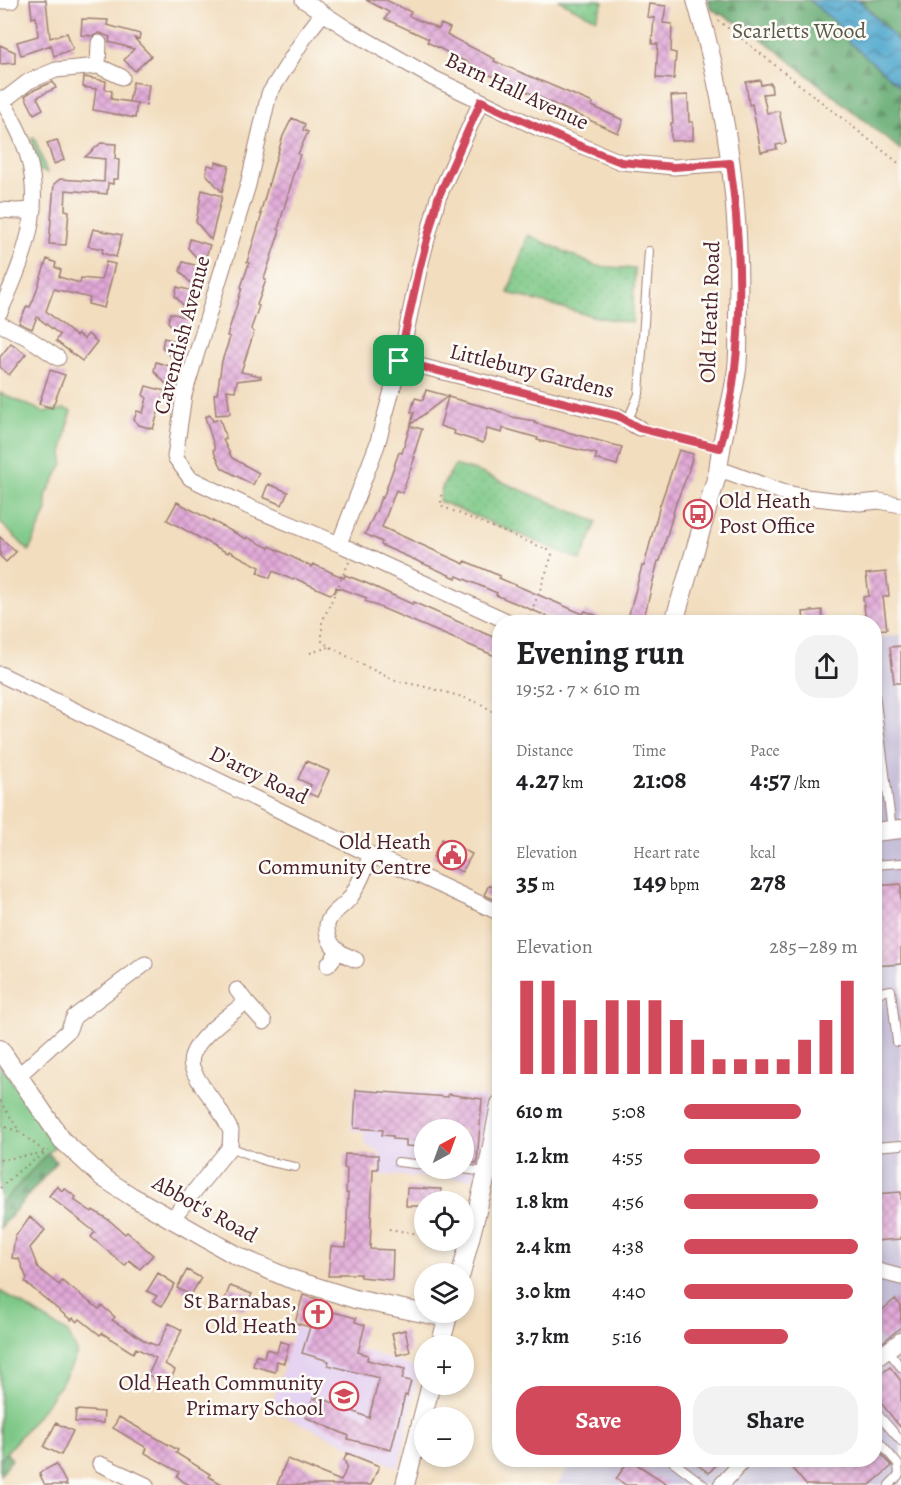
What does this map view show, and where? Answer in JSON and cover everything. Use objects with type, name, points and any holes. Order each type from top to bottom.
[{"type":"street","points":[[0,1],[11,0]]},
{"type":"street","name":"Barn Hall Avenue","points":[[303,0],[433,78],[565,140],[621,162],[674,167],[730,163]]},
{"type":"street","name":"Old Heath Road","points":[[676,615],[718,472],[720,448],[737,368],[739,288],[735,200],[724,117],[698,8]]},
{"type":"street","name":"Cavendish Avenue","points":[[323,14],[306,35],[270,94],[248,185],[184,395],[175,457],[190,478],[247,506],[339,544],[494,615]]},
{"type":"street","points":[[98,66],[99,43]]},
{"type":"street","points":[[0,312],[25,247],[34,210],[34,177],[31,164],[23,140],[1,100],[29,81],[56,70],[98,66],[122,77]]},
{"type":"street","points":[[339,544],[377,445],[438,198],[481,101]]},
{"type":"street","points":[[0,210],[34,210]]},
{"type":"street","points":[[0,324],[37,351],[58,358]]},
{"type":"street","name":"Littlebury Gardens","points":[[399,361],[618,416],[633,425]]},
{"type":"street","points":[[718,472],[728,472],[782,492],[806,497],[860,503],[879,501],[901,505]]},
{"type":"street","name":"D'arcy Road","points":[[0,674],[371,855],[492,909]]},
{"type":"street","points":[[356,960],[337,951],[328,935],[327,924],[332,915],[350,898],[362,878],[371,855]]},
{"type":"street","points":[[328,965],[337,951]]},
{"type":"street","points":[[18,1076],[68,1031],[74,1017],[145,964]]},
{"type":"street","points":[[171,1220],[230,1147],[231,1131],[191,1065],[193,1054],[199,1043],[242,996],[264,1022]]},
{"type":"street","name":"Abbot's Road","points":[[0,1049],[62,1140],[102,1177],[171,1220],[237,1256],[288,1278],[355,1299],[414,1309]]},
{"type":"street","points":[[464,1263],[492,1146]]},
{"type":"street","points":[[882,1271],[901,1277]]},
{"type":"street","points":[[882,1355],[901,1340]]},
{"type":"street","points":[[405,1485],[428,1395]]},
{"type":"street","points":[[100,1464],[146,1485]]},
{"type":"street","points":[[721,1485],[738,1467]]},
{"type":"lane","points":[[633,425],[639,394],[650,251]]},
{"type":"lane","points":[[882,763],[889,830]]},
{"type":"lane","points":[[882,864],[901,863]]},
{"type":"lane","points":[[882,992],[891,990],[897,1042],[901,1042]]},
{"type":"lane","points":[[882,1146],[901,1145]]},
{"type":"lane","points":[[230,1147],[266,1161],[295,1167]]},
{"type":"lane","points":[[398,1162],[414,1164]]},
{"type":"lane","points":[[474,1170],[487,1172]]},
{"type":"lane","points":[[888,1351],[901,1367]]},
{"type":"lane","points":[[882,1419],[901,1441]]},
{"type":"lane","points":[[882,1445],[898,1464],[899,1474],[889,1485]]},
{"type":"lane","points":[[680,1467],[704,1485]]},
{"type":"path","points":[[698,8],[717,20],[901,165]]},
{"type":"path","points":[[633,425],[720,448]]},
{"type":"path","points":[[441,495],[441,506],[548,550],[552,555],[530,615]]},
{"type":"path","points":[[356,552],[322,622],[322,642],[396,681],[464,697],[492,711]]},
{"type":"path","points":[[310,653],[329,647]]},
{"type":"path","points":[[0,1101],[20,1132],[46,1153]]},
{"type":"path","points":[[0,1125],[20,1132]]},
{"type":"path","points":[[0,1188],[21,1169],[62,1140]]},
{"type":"path","points":[[0,1160],[46,1153]]},
{"type":"path","points":[[389,1228],[414,1233]]},
{"type":"shaded area","points":[[901,635],[901,1485],[557,1485],[569,1467],[882,1467],[882,637]]},
{"type":"shaded area","points":[[354,1088],[486,1096],[479,1163],[474,1179],[474,1119],[414,1119],[414,1176],[378,1175],[380,1152],[364,1144],[364,1132],[351,1130]]},
{"type":"shaded area","name":"Old Heath Community Primary School","points":[[295,1326],[414,1367],[414,1394],[399,1468],[271,1410]]},
{"type":"green space","points":[[558,0],[598,0],[603,2],[596,19]]},
{"type":"green space","name":"Scarletts Wood","points":[[708,0],[809,0],[836,23],[851,43],[901,87],[901,150],[751,30],[711,9]]},
{"type":"green space","name":"Scarletts Wood","points":[[860,0],[901,0],[901,44]]},
{"type":"green space","points":[[34,137],[47,173],[39,170],[31,138]]},
{"type":"green space","points":[[528,235],[596,266],[635,269],[632,323],[592,316],[508,293]]},
{"type":"green space","points":[[0,393],[44,412],[64,409],[71,411],[63,450],[63,463],[46,496],[47,510],[29,551],[0,522]]},
{"type":"green space","points":[[455,465],[479,472],[597,522],[581,560],[439,501],[443,485]]},
{"type":"green space","points":[[0,1063],[55,1146],[0,1205]]},
{"type":"green space","points":[[48,1153],[57,1162],[0,1228],[0,1205]]},
{"type":"green space","points":[[0,1291],[68,1333],[77,1352],[64,1379],[0,1460]]},
{"type":"green space","points":[[6,1453],[12,1459],[0,1475],[0,1460]]},
{"type":"water","points":[[809,0],[858,0],[862,3],[901,44],[901,87],[850,43],[836,23]]},
{"type":"building","points":[[30,0],[46,0],[50,38],[67,33],[73,49],[54,56],[51,45],[21,55],[17,42],[38,36],[36,17],[32,18]]},
{"type":"building","points":[[366,0],[386,0],[411,12],[409,16],[439,29],[441,24],[450,28],[447,35],[495,59],[494,61],[593,103],[592,106],[623,120],[618,133],[479,70],[427,42],[429,39],[385,19],[389,12]]},
{"type":"building","points":[[649,4],[666,6],[663,23],[672,24],[671,52],[676,53],[674,79],[656,78],[658,44],[652,44],[654,18],[647,17]]},
{"type":"building","points":[[82,19],[108,20],[107,25],[140,34],[139,39],[134,38],[151,56],[135,71],[124,60],[134,49],[109,42],[110,37],[100,33],[93,36],[81,35]]},
{"type":"building","points":[[0,45],[15,52],[15,63],[0,64]]},
{"type":"building","points":[[84,77],[106,81],[105,89],[112,91],[111,99],[137,103],[135,118],[93,110],[96,89],[83,87]]},
{"type":"building","points":[[760,80],[761,85],[771,83],[772,93],[763,94],[767,113],[779,111],[786,143],[776,145],[777,149],[761,152],[752,104],[749,105],[746,82]]},
{"type":"building","points":[[53,82],[56,88],[37,97],[43,109],[34,114],[25,96]]},
{"type":"building","points":[[133,82],[149,85],[146,105],[129,102]]},
{"type":"building","points":[[688,95],[689,122],[693,122],[693,140],[671,141],[671,123],[673,123],[671,96]]},
{"type":"building","points":[[292,118],[305,124],[303,130],[308,132],[298,154],[300,155],[278,229],[280,230],[251,329],[254,332],[241,372],[261,376],[261,378],[237,381],[235,391],[227,390],[230,414],[216,415],[214,394],[217,394],[222,361],[230,337],[227,336],[275,162],[283,136]]},
{"type":"building","points":[[57,140],[64,160],[54,164],[47,143]]},
{"type":"building","points":[[101,143],[116,144],[115,159],[119,160],[118,179],[113,179],[113,184],[108,183],[107,194],[66,190],[65,210],[69,211],[66,245],[49,244],[54,184],[60,179],[104,182],[105,159],[85,157]]},
{"type":"building","points":[[216,162],[229,166],[222,192],[206,174],[208,165],[215,167]]},
{"type":"building","points":[[202,190],[222,196],[211,240],[196,222]]},
{"type":"building","points":[[93,229],[122,235],[116,257],[102,253],[103,249],[88,246]]},
{"type":"building","points":[[190,239],[210,245],[203,265],[188,248]]},
{"type":"building","points":[[47,259],[56,263],[55,267],[61,270],[59,277],[80,283],[81,278],[101,280],[106,262],[115,264],[104,308],[88,304],[90,298],[54,289],[46,311],[76,336],[78,334],[84,339],[88,334],[97,342],[82,361],[56,341],[60,335],[37,317],[32,329],[19,323],[27,306],[30,307],[34,298]]},
{"type":"building","points":[[183,262],[202,267],[196,289],[180,271]]},
{"type":"building","points":[[177,287],[197,292],[191,314],[175,296]]},
{"type":"building","points":[[170,313],[190,318],[184,339],[168,322]]},
{"type":"building","points":[[164,338],[184,343],[177,363],[162,347]]},
{"type":"building","points":[[11,343],[26,354],[9,375],[0,367],[0,357]]},
{"type":"building","points":[[156,362],[176,368],[172,380],[169,379],[167,385],[154,371]]},
{"type":"building","points":[[50,370],[65,375],[52,408],[39,404]]},
{"type":"building","points":[[146,386],[165,391],[153,429],[139,425],[134,420],[137,411],[143,413],[147,398],[143,395]]},
{"type":"building","points":[[426,390],[448,396],[411,424],[414,412],[411,412],[415,398],[423,400]]},
{"type":"building","points":[[448,397],[622,447],[617,465],[595,459],[597,454],[537,440],[538,438],[503,428],[502,433],[487,429],[483,443],[454,434],[455,431],[440,426]]},
{"type":"building","points":[[210,415],[213,421],[220,419],[226,439],[223,440],[232,458],[259,473],[253,485],[222,468],[213,450],[215,449],[205,417]]},
{"type":"building","points":[[410,426],[422,429],[402,493],[396,490],[382,527],[464,564],[465,561],[500,576],[499,578],[583,614],[585,611],[595,615],[544,615],[381,545],[382,542],[365,534],[381,497],[383,498],[399,452],[402,453]]},
{"type":"building","points":[[679,450],[693,454],[676,503],[660,561],[658,561],[645,615],[629,615],[642,566],[644,566],[660,505]]},
{"type":"building","points":[[268,484],[288,492],[282,505],[263,497]]},
{"type":"building","points":[[177,502],[246,539],[247,537],[269,548],[270,546],[312,567],[313,564],[344,578],[345,575],[366,583],[492,637],[492,655],[365,601],[367,598],[336,587],[335,592],[330,594],[273,571],[270,578],[258,573],[260,567],[216,547],[167,520]]},
{"type":"building","points":[[0,537],[16,552],[6,562],[0,556]]},
{"type":"building","points":[[886,572],[889,596],[883,597],[887,629],[882,629],[882,615],[865,615],[863,597],[869,596],[866,574]]},
{"type":"building","points":[[822,610],[822,615],[803,615],[803,612]]},
{"type":"building","points":[[901,646],[901,683],[894,683],[890,647]]},
{"type":"building","points":[[306,761],[329,771],[317,797],[308,793],[311,785],[298,779]]},
{"type":"building","name":"Old Heath Community Centre","points":[[442,839],[472,854],[462,872],[433,857]]},
{"type":"building","points":[[901,884],[901,964],[882,965],[882,885]]},
{"type":"building","points":[[489,885],[492,886],[492,898],[484,895]]},
{"type":"building","points":[[356,1090],[448,1097],[448,1094],[482,1099],[477,1163],[474,1163],[474,1119],[414,1119],[414,1146],[406,1146],[406,1140],[382,1135],[383,1130],[354,1128]]},
{"type":"building","points":[[345,1154],[378,1155],[378,1169],[373,1169],[370,1249],[393,1250],[392,1280],[360,1277],[360,1274],[328,1276],[331,1246],[346,1247],[348,1193],[346,1193],[347,1169],[344,1168]]},
{"type":"building","points":[[57,1186],[62,1191],[64,1188],[76,1197],[74,1200],[109,1220],[125,1234],[127,1232],[153,1255],[140,1269],[129,1260],[125,1266],[91,1237],[95,1232],[49,1196]]},
{"type":"building","points":[[407,1188],[441,1189],[441,1191],[414,1191],[414,1206],[406,1206]]},
{"type":"building","points":[[901,1192],[901,1239],[882,1240],[882,1193]]},
{"type":"building","points":[[30,1217],[45,1230],[30,1248],[38,1268],[59,1285],[62,1281],[99,1309],[102,1306],[115,1317],[112,1320],[147,1342],[158,1346],[169,1323],[182,1330],[165,1364],[175,1370],[168,1385],[148,1375],[156,1358],[136,1348],[133,1353],[102,1333],[100,1335],[80,1319],[77,1322],[73,1318],[71,1320],[25,1282],[27,1279],[19,1259],[12,1258],[15,1236]]},
{"type":"building","points":[[187,1270],[201,1278],[191,1295],[177,1288]]},
{"type":"building","points":[[158,1273],[175,1284],[162,1306],[153,1301],[157,1296],[147,1291]]},
{"type":"building","points":[[230,1286],[252,1294],[244,1310],[224,1301]]},
{"type":"building","points":[[303,1295],[317,1299],[315,1307],[356,1318],[355,1322],[365,1325],[358,1352],[368,1355],[367,1360],[405,1369],[402,1379],[411,1381],[407,1396],[405,1395],[391,1450],[348,1439],[349,1436],[305,1417],[313,1398],[316,1399],[317,1396],[369,1418],[379,1378],[328,1365],[329,1361],[302,1353],[310,1327],[295,1323]]},
{"type":"building","points":[[895,1299],[901,1306],[901,1327],[883,1342],[882,1341],[882,1310]]},
{"type":"building","points":[[405,1330],[410,1352],[397,1355],[392,1333]]},
{"type":"building","points":[[280,1341],[289,1344],[284,1363],[277,1361],[275,1372],[253,1366],[256,1355],[264,1358],[266,1349],[277,1352]]},
{"type":"building","points":[[890,1367],[901,1381],[901,1428],[882,1404],[882,1373]]},
{"type":"building","points":[[76,1410],[104,1412],[103,1423],[75,1422]]},
{"type":"building","points":[[119,1417],[178,1450],[176,1453],[224,1485],[190,1485],[184,1482],[177,1476],[179,1472],[145,1453],[147,1448],[113,1428]]},
{"type":"building","points":[[56,1423],[73,1431],[61,1455],[44,1447]]},
{"type":"building","points":[[347,1453],[379,1466],[371,1485],[277,1485],[287,1459],[341,1481],[347,1467],[344,1460]]},
{"type":"building","points":[[882,1455],[892,1466],[870,1485],[806,1485],[791,1467],[882,1467]]},
{"type":"building","points":[[56,1464],[67,1485],[45,1485],[39,1473]]},
{"type":"building","points":[[624,1467],[641,1467],[669,1485],[626,1485],[616,1479]]},
{"type":"building","points":[[701,1467],[714,1467],[709,1473]]},
{"type":"place","name":"Old Heath Post Office","points":[[698,514]]},
{"type":"place","name":"Old Heath Community Centre","points":[[452,855]]},
{"type":"place","name":"St Barnabas, Old Heath","points":[[318,1314]]},
{"type":"place","name":"Old Heath Community Primary School","points":[[344,1396]]},
{"type":"route","points":[[481,101],[565,140],[621,162],[674,167],[730,163],[735,200],[739,288],[737,368],[720,448],[639,428],[618,416],[399,361],[438,198],[481,101]]}]
